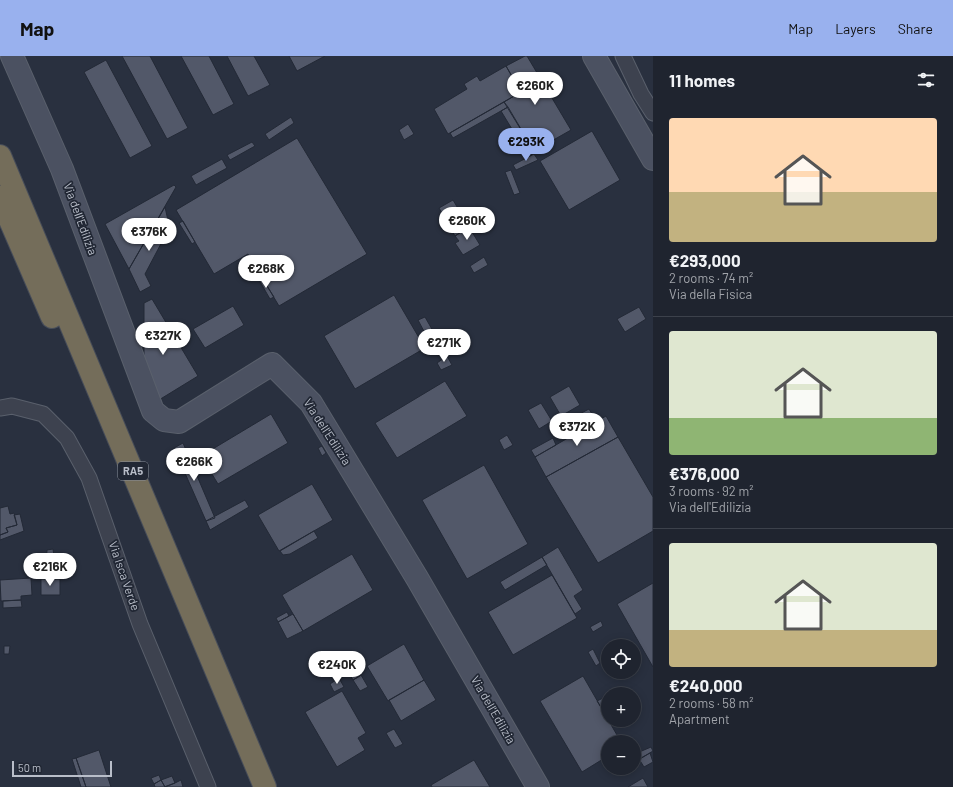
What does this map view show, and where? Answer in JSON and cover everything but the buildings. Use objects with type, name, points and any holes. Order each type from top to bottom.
[{"type":"highway","name":"RA5","points":[[0,156],[265,787]]},
{"type":"highway","name":"RA5","points":[[0,197],[250,787]]},
{"type":"street","name":"Via dell'Edilizia","points":[[12,56],[62,169],[152,411],[164,420],[179,422],[272,364],[311,403],[417,578],[538,787]]},
{"type":"street","points":[[594,56],[653,159]]},
{"type":"street","points":[[623,56],[640,94],[653,113]]},
{"type":"street","name":"Via Isca Verde","points":[[0,408],[12,406],[43,414],[67,438],[89,478],[140,624],[208,787]]}]
